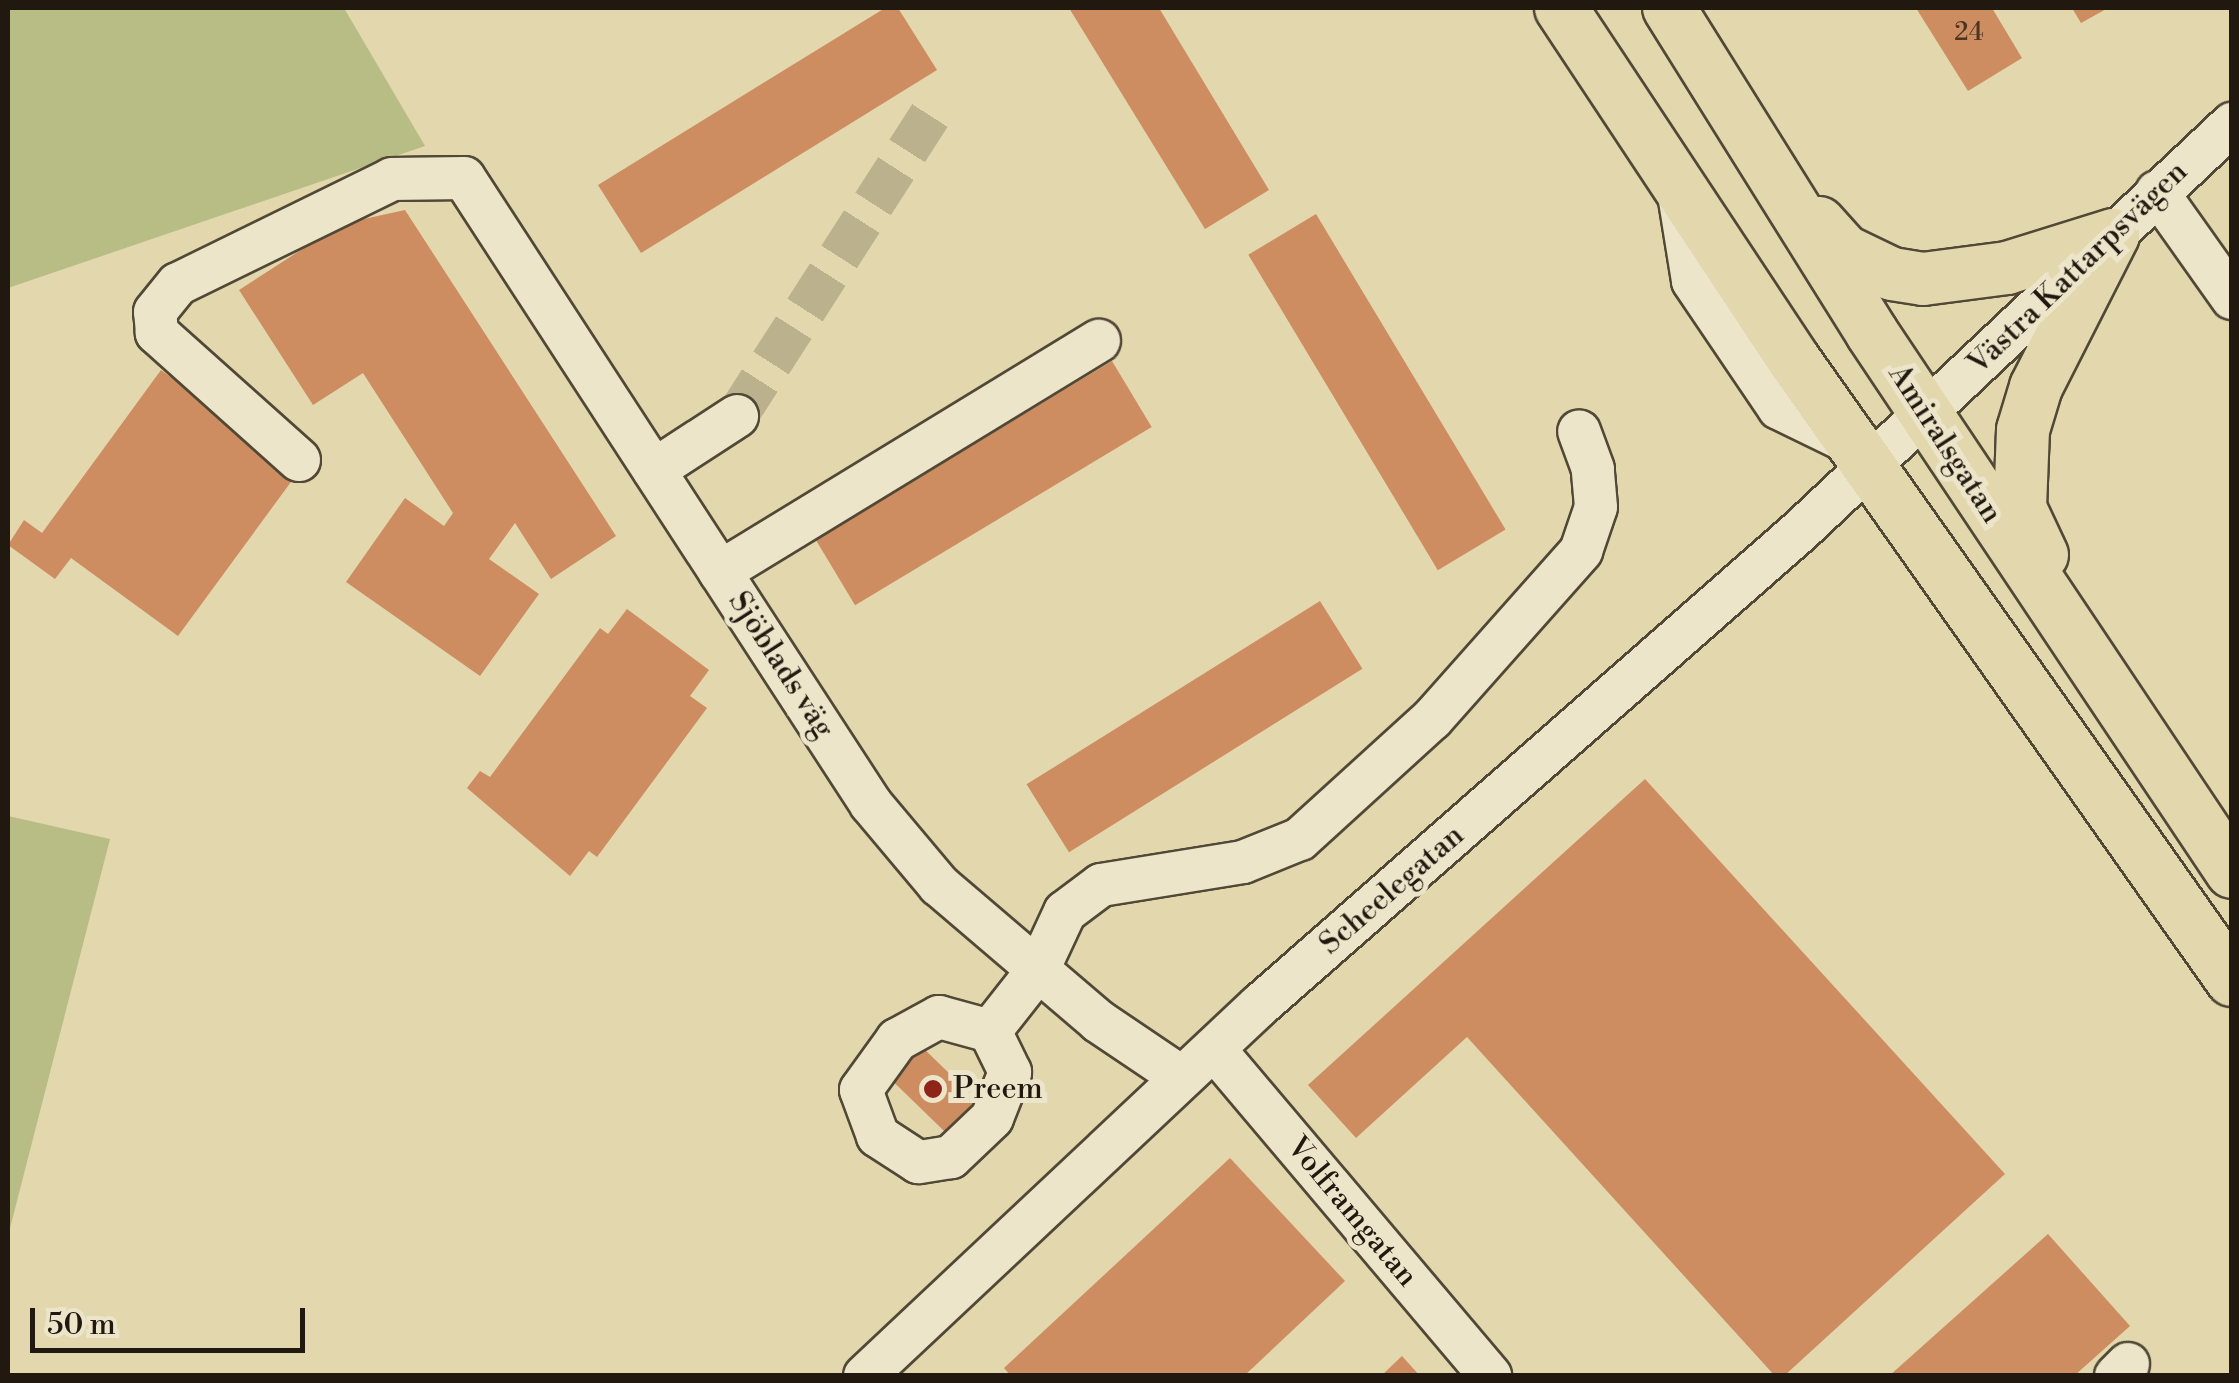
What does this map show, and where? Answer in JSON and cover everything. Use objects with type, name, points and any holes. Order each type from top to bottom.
[{"type":"main road","points":[[1560,8],[1862,455],[2232,980]]},
{"type":"main road","name":"Amiralsgatan","points":[[1669,8],[1925,413],[2232,872]]},
{"type":"main road","points":[[1684,8],[1762,158],[1844,250],[1892,274],[1953,278],[2113,234]]},
{"type":"main road","points":[[2113,234],[2036,386],[2023,430],[2020,508],[2150,754]]},
{"type":"street","points":[[1540,8],[1666,170]]},
{"type":"street","name":"Västra Kattarpsvägen","points":[[1925,413],[2232,124]]},
{"type":"street","name":"Sjöblads väg","points":[[299,460],[157,333],[155,312],[178,284],[392,179],[464,178],[871,804],[939,886],[1038,970],[1181,1077]]},
{"type":"street","points":[[2156,192],[2232,298]]},
{"type":"street","points":[[720,572],[1100,341]]},
{"type":"street","name":"Scheelegatan","points":[[865,1376],[1181,1077],[1862,455],[1925,413]]},
{"type":"street","points":[[654,470],[737,416]]},
{"type":"street","points":[[990,1031],[1038,970],[1065,912],[1100,885],[1243,862],[1300,839],[1432,719],[1581,551],[1596,508],[1593,468],[1579,431]]},
{"type":"street","name":"Volframgatan","points":[[1214,1048],[1490,1376]]},
{"type":"green space","points":[[8,8],[344,8],[425,146],[8,288]]},
{"type":"green space","points":[[8,816],[110,839],[8,1236]]},
{"type":"building","points":[[885,8],[898,8],[937,70],[641,253],[598,185]]},
{"type":"building","points":[[1069,8],[1159,8],[1269,190],[1205,229]]},
{"type":"building","points":[[1916,8],[1992,8],[2022,58],[1968,91]]},
{"type":"building","points":[[2072,8],[2108,8],[2081,23]]},
{"type":"building","points":[[405,210],[616,536],[551,579],[515,523],[489,559],[539,594],[480,676],[346,582],[405,498],[444,526],[453,513],[363,373],[313,405],[239,290],[341,224]]},
{"type":"building","points":[[1316,214],[1506,529],[1438,570],[1248,255]]},
{"type":"building","points":[[1112,361],[1152,427],[855,605],[815,539]]},
{"type":"building","points":[[161,370],[299,471],[178,636],[71,558],[55,579],[8,545],[24,520],[42,533]]},
{"type":"building","points":[[1320,601],[1362,669],[1069,852],[1027,784]]},
{"type":"building","points":[[627,609],[709,670],[690,696],[707,708],[597,857],[589,851],[570,876],[467,788],[480,771],[490,777],[600,628],[608,634]]},
{"type":"building","points":[[1645,779],[2005,1174],[1784,1376],[1775,1376],[1467,1037],[1356,1138],[1308,1085]]},
{"type":"building","name":"Preem","points":[[922,1047],[977,1100],[945,1132],[891,1079]]},
{"type":"building","points":[[1230,1158],[1345,1281],[1244,1376],[1011,1376],[1004,1368]]},
{"type":"building","points":[[2048,1234],[2130,1326],[2074,1376],[1889,1376]]},
{"type":"building","points":[[1402,1356],[1420,1376],[1381,1376]]},
{"type":"tunnel","points":[[737,416],[937,105]]},
{"type":"place","name":"Preem","points":[[933,1089]]}]
